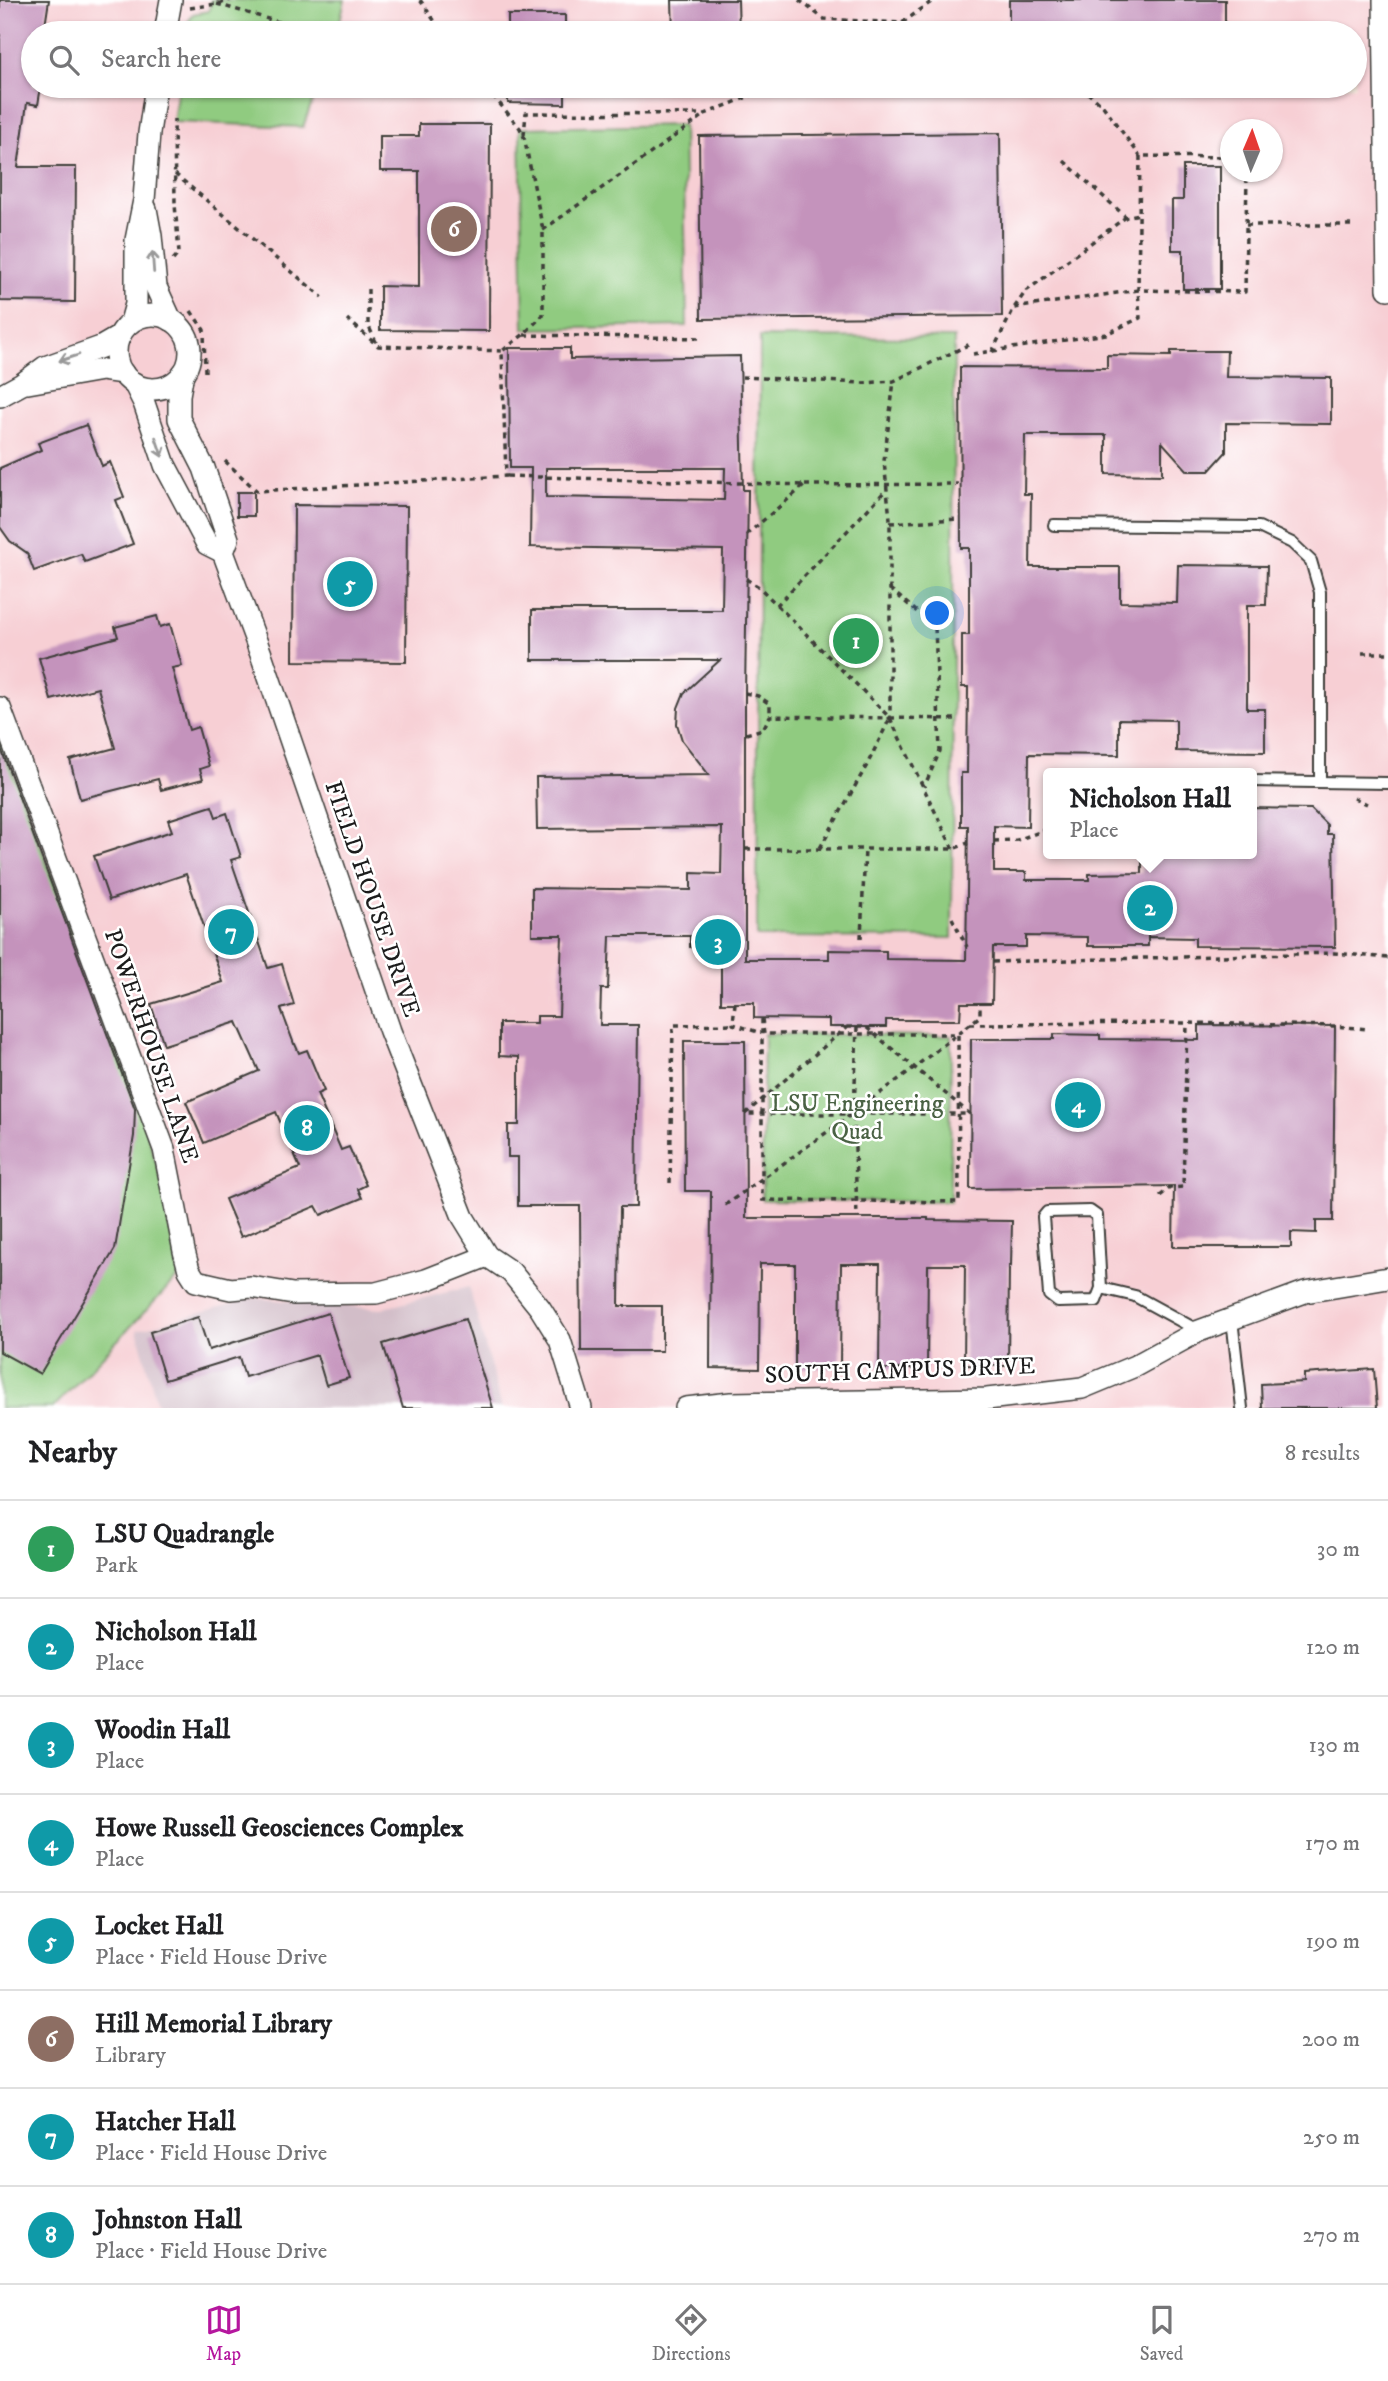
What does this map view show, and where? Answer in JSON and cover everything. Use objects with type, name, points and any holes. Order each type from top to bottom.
[{"type":"street","points":[[1384,0],[1388,289]]},
{"type":"street","points":[[171,21],[178,5]]},
{"type":"street","points":[[129,378],[116,354],[136,304],[136,240],[144,200],[154,98]]},
{"type":"street","points":[[22,384],[102,370],[129,378],[149,388],[164,387],[193,377],[188,365],[189,344],[181,328],[179,314],[156,287],[144,200]]},
{"type":"street","points":[[0,396],[45,367],[101,347],[147,315],[179,314]]},
{"type":"street","name":"FIELD HOUSE DRIVE","points":[[193,377],[179,395],[180,419],[184,432],[204,468],[228,539],[223,552],[262,657],[390,1031],[463,1217],[487,1256]]},
{"type":"street","name":"FIELD HOUSE DRIVE","points":[[129,378],[144,402],[165,465],[207,544],[223,552]]},
{"type":"street","name":"POWERHOUSE LANE","points":[[0,708],[164,1149],[184,1251],[189,1270],[196,1281],[231,1289],[251,1287],[293,1294],[376,1293],[426,1280],[487,1256]]},
{"type":"street","points":[[487,1256],[511,1272],[540,1308],[560,1340],[582,1408]]},
{"type":"street","name":"SOUTH CAMPUS DRIVE","points":[[687,1408],[731,1403],[988,1404],[1082,1388],[1135,1366],[1199,1331],[1305,1292],[1388,1278]]},
{"type":"lane","points":[[1054,525],[1259,527],[1292,543],[1311,561],[1320,592],[1320,780]]},
{"type":"lane","points":[[1257,781],[1388,783]]},
{"type":"lane","points":[[1090,1211],[1097,1216],[1101,1288],[1096,1301],[1058,1302],[1049,1295],[1043,1217],[1047,1212],[1090,1211]]},
{"type":"lane","points":[[1101,1288],[1135,1296],[1199,1331]]},
{"type":"lane","points":[[1232,1319],[1242,1408]]},
{"type":"path","points":[[178,5],[230,0]]},
{"type":"path","points":[[420,0],[435,21]]},
{"type":"path","points":[[799,0],[824,19],[863,21]]},
{"type":"path","points":[[905,21],[934,0]]},
{"type":"path","points":[[218,2],[278,21]]},
{"type":"path","points":[[347,319],[377,346],[502,351],[543,315],[542,230],[524,137],[520,128],[495,98]]},
{"type":"path","points":[[542,230],[705,114],[745,98]]},
{"type":"path","points":[[973,354],[1106,334],[1140,318],[1140,156],[1103,106],[1094,98]]},
{"type":"path","points":[[172,262],[179,253],[175,204],[174,110]]},
{"type":"path","points":[[524,137],[526,113],[705,114]]},
{"type":"path","points":[[1140,156],[1220,157]]},
{"type":"path","points":[[1064,161],[1126,217]]},
{"type":"path","points":[[175,174],[322,298]]},
{"type":"path","points":[[1014,308],[1138,290],[1245,292],[1247,182]]},
{"type":"path","points":[[992,352],[1014,308],[1026,291],[1126,217],[1139,214]]},
{"type":"path","points":[[1246,225],[1354,225]]},
{"type":"path","points":[[368,289],[368,325],[377,346]]},
{"type":"path","points":[[179,314],[194,314],[204,330],[206,369],[193,377]]},
{"type":"path","points":[[523,335],[704,338]]},
{"type":"path","points":[[742,377],[862,383],[894,381],[972,342]]},
{"type":"path","points":[[502,351],[506,476]]},
{"type":"path","points":[[819,849],[867,765],[890,718],[890,523],[884,461],[894,381]]},
{"type":"path","points":[[223,460],[257,491],[506,476],[887,487],[958,484]]},
{"type":"path","points":[[746,535],[805,485]]},
{"type":"path","points":[[777,605],[887,487]]},
{"type":"path","points":[[890,523],[958,519]]},
{"type":"path","points":[[746,579],[759,587],[890,718],[953,849]]},
{"type":"path","points":[[890,589],[935,627],[940,751],[923,787]]},
{"type":"path","points":[[1362,653],[1388,653]]},
{"type":"path","points":[[745,693],[758,696],[770,704],[770,716],[763,729],[746,734]]},
{"type":"path","points":[[770,716],[955,719]]},
{"type":"path","points":[[994,841],[1017,840],[1043,831]]},
{"type":"path","points":[[746,849],[953,849],[968,843]]},
{"type":"path","points":[[861,938],[865,849]]},
{"type":"path","points":[[952,918],[967,947]]},
{"type":"path","points":[[993,962],[1334,953],[1388,958]]},
{"type":"path","points":[[733,1024],[735,1003]]},
{"type":"path","points":[[725,1205],[854,1113],[958,1034],[980,1016],[980,1003]]},
{"type":"path","points":[[970,1024],[1187,1023],[1367,1029]]},
{"type":"path","points":[[1160,1196],[1170,1188],[1183,1187],[1187,1023]]},
{"type":"path","points":[[670,1183],[673,1025],[733,1024],[763,1034],[958,1034]]},
{"type":"path","points":[[847,1027],[866,1027],[874,1034],[970,1114],[745,1114],[847,1027]]},
{"type":"path","points":[[857,1027],[854,1113],[857,1219]]},
{"type":"path","points":[[763,1034],[762,1200],[959,1202],[958,1034]]},
{"type":"shaded area","points":[[0,0],[1388,0],[1388,1408],[0,1408]]},
{"type":"shaded area","points":[[469,1287],[502,1408],[158,1408],[137,1330],[253,1298],[380,1309]]},
{"type":"green space","points":[[211,0],[345,0],[340,21],[189,21],[193,14],[209,11]]},
{"type":"green space","points":[[176,98],[314,98],[303,127],[173,122]]},
{"type":"green space","points":[[683,125],[687,326],[524,329],[520,128]]},
{"type":"green space","points":[[760,337],[954,338],[952,938],[757,937]]},
{"type":"green space","points":[[0,739],[136,1096],[161,1179],[179,1276],[53,1408],[0,1408]]},
{"type":"green space","name":"LSU Engineering Quad","points":[[764,1034],[951,1036],[950,1202],[762,1200]]},
{"type":"building","points":[[0,0],[49,0],[46,21],[21,21],[21,98],[39,98],[38,105],[27,103],[18,167],[76,167],[75,302],[0,301]]},
{"type":"building","points":[[672,0],[738,0],[739,21],[673,21]]},
{"type":"building","points":[[1009,0],[1225,0],[1225,21],[1009,21]]},
{"type":"building","points":[[508,15],[565,15],[565,21],[508,21]]},
{"type":"building","points":[[508,98],[565,98],[565,104],[508,103]]},
{"type":"building","points":[[419,124],[490,124],[489,331],[380,330],[380,286],[419,287],[419,171],[380,171],[380,136],[419,136]]},
{"type":"building","points":[[1000,133],[1002,316],[701,319],[699,136]]},
{"type":"building","points":[[1183,166],[1220,166],[1220,289],[1183,289],[1183,250],[1172,250],[1172,200],[1183,200]]},
{"type":"building","points":[[509,348],[570,348],[570,359],[740,356],[743,490],[748,490],[745,959],[829,959],[829,950],[886,951],[886,959],[966,960],[968,826],[961,826],[961,773],[967,773],[968,687],[962,687],[962,635],[969,635],[969,548],[961,548],[960,367],[1107,368],[1107,355],[1171,356],[1171,351],[1227,351],[1226,377],[1331,378],[1331,424],[1226,423],[1226,452],[1209,471],[1188,471],[1162,442],[1162,475],[1106,474],[1106,435],[1025,435],[1024,494],[1031,494],[1030,567],[1120,567],[1120,602],[1177,603],[1178,565],[1267,566],[1266,605],[1247,605],[1247,709],[1265,709],[1265,752],[1176,751],[1176,720],[1119,719],[1119,755],[1029,754],[1028,827],[994,826],[994,872],[1026,872],[1026,880],[1089,880],[1089,874],[1142,873],[1142,859],[1257,859],[1257,808],[1311,809],[1327,825],[1327,834],[1333,834],[1335,947],[1195,946],[1195,938],[1148,937],[1148,946],[1088,946],[1088,937],[1026,936],[1026,947],[993,947],[992,1003],[961,1003],[960,1020],[886,1020],[886,1027],[829,1027],[829,1019],[754,1018],[754,1003],[721,1003],[721,948],[690,947],[690,936],[610,936],[608,989],[601,989],[600,1025],[638,1025],[636,1207],[620,1207],[619,1306],[662,1306],[662,1351],[581,1351],[580,1206],[518,1206],[518,1157],[508,1157],[508,1125],[519,1125],[519,1057],[499,1056],[499,1023],[537,1023],[537,1016],[559,1016],[562,935],[532,935],[532,888],[691,890],[691,873],[721,874],[722,827],[537,829],[536,777],[709,775],[682,740],[677,724],[678,708],[684,693],[720,660],[532,660],[532,610],[722,610],[723,550],[530,547],[531,468],[510,468]],"holes":[[[546,468],[725,468],[724,500],[546,497]]]},
{"type":"building","points":[[86,425],[102,466],[110,462],[124,497],[116,500],[133,544],[85,562],[81,554],[34,571],[27,553],[10,541],[0,527],[0,468],[41,450],[38,443]]},
{"type":"building","points":[[237,492],[254,492],[254,516],[237,516]]},
{"type":"building","points":[[294,505],[407,506],[406,662],[293,661]]},
{"type":"building","points":[[157,616],[160,627],[170,624],[182,666],[172,668],[189,730],[198,727],[209,766],[200,769],[203,779],[161,790],[158,779],[80,799],[70,760],[115,748],[98,688],[51,700],[39,658],[118,637],[115,627]]},
{"type":"building","points":[[0,746],[135,1109],[134,1136],[115,1249],[40,1374],[0,1352]]},
{"type":"building","points":[[212,806],[216,817],[227,813],[241,857],[231,860],[268,968],[282,964],[294,1005],[281,1009],[294,1044],[299,1053],[307,1050],[324,1091],[317,1094],[341,1150],[349,1147],[366,1185],[358,1189],[362,1198],[321,1215],[316,1206],[241,1237],[225,1199],[300,1168],[276,1112],[204,1143],[186,1102],[259,1071],[237,1022],[164,1045],[151,1004],[223,982],[186,874],[109,900],[94,856],[172,831],[168,820]]},
{"type":"building","points":[[1199,1025],[1335,1026],[1333,1221],[1316,1221],[1316,1233],[1291,1232],[1291,1247],[1173,1247],[1174,1186],[970,1189],[971,1039],[1054,1039],[1054,1034],[1100,1035],[1100,1039],[1199,1040]]},
{"type":"building","points":[[684,1041],[745,1041],[746,1218],[1012,1221],[1008,1366],[964,1365],[965,1265],[928,1265],[927,1369],[879,1369],[880,1264],[841,1264],[840,1368],[795,1368],[795,1264],[760,1264],[759,1369],[710,1368],[711,1191],[685,1191]]},
{"type":"building","points":[[328,1313],[349,1378],[326,1385],[317,1355],[245,1377],[239,1357],[165,1380],[150,1332],[198,1317],[209,1350]]},
{"type":"building","points":[[465,1319],[493,1408],[403,1408],[383,1344]]},
{"type":"building","points":[[1374,1369],[1377,1408],[1262,1408],[1261,1384],[1304,1382],[1304,1374]]},
{"type":"place","name":"Hill Memorial Library","points":[[454,229]]},
{"type":"place","name":"Locket Hall","points":[[350,584]]},
{"type":"place","name":"LSU Quadrangle","points":[[856,641]]},
{"type":"place","name":"Nicholson Hall","points":[[1150,908]]},
{"type":"place","name":"Hatcher Hall","points":[[231,932]]},
{"type":"place","name":"Woodin Hall","points":[[718,942]]},
{"type":"place","name":"Howe Russell Geosciences Complex","points":[[1078,1105]]},
{"type":"place","name":"Johnston Hall","points":[[307,1128]]}]
